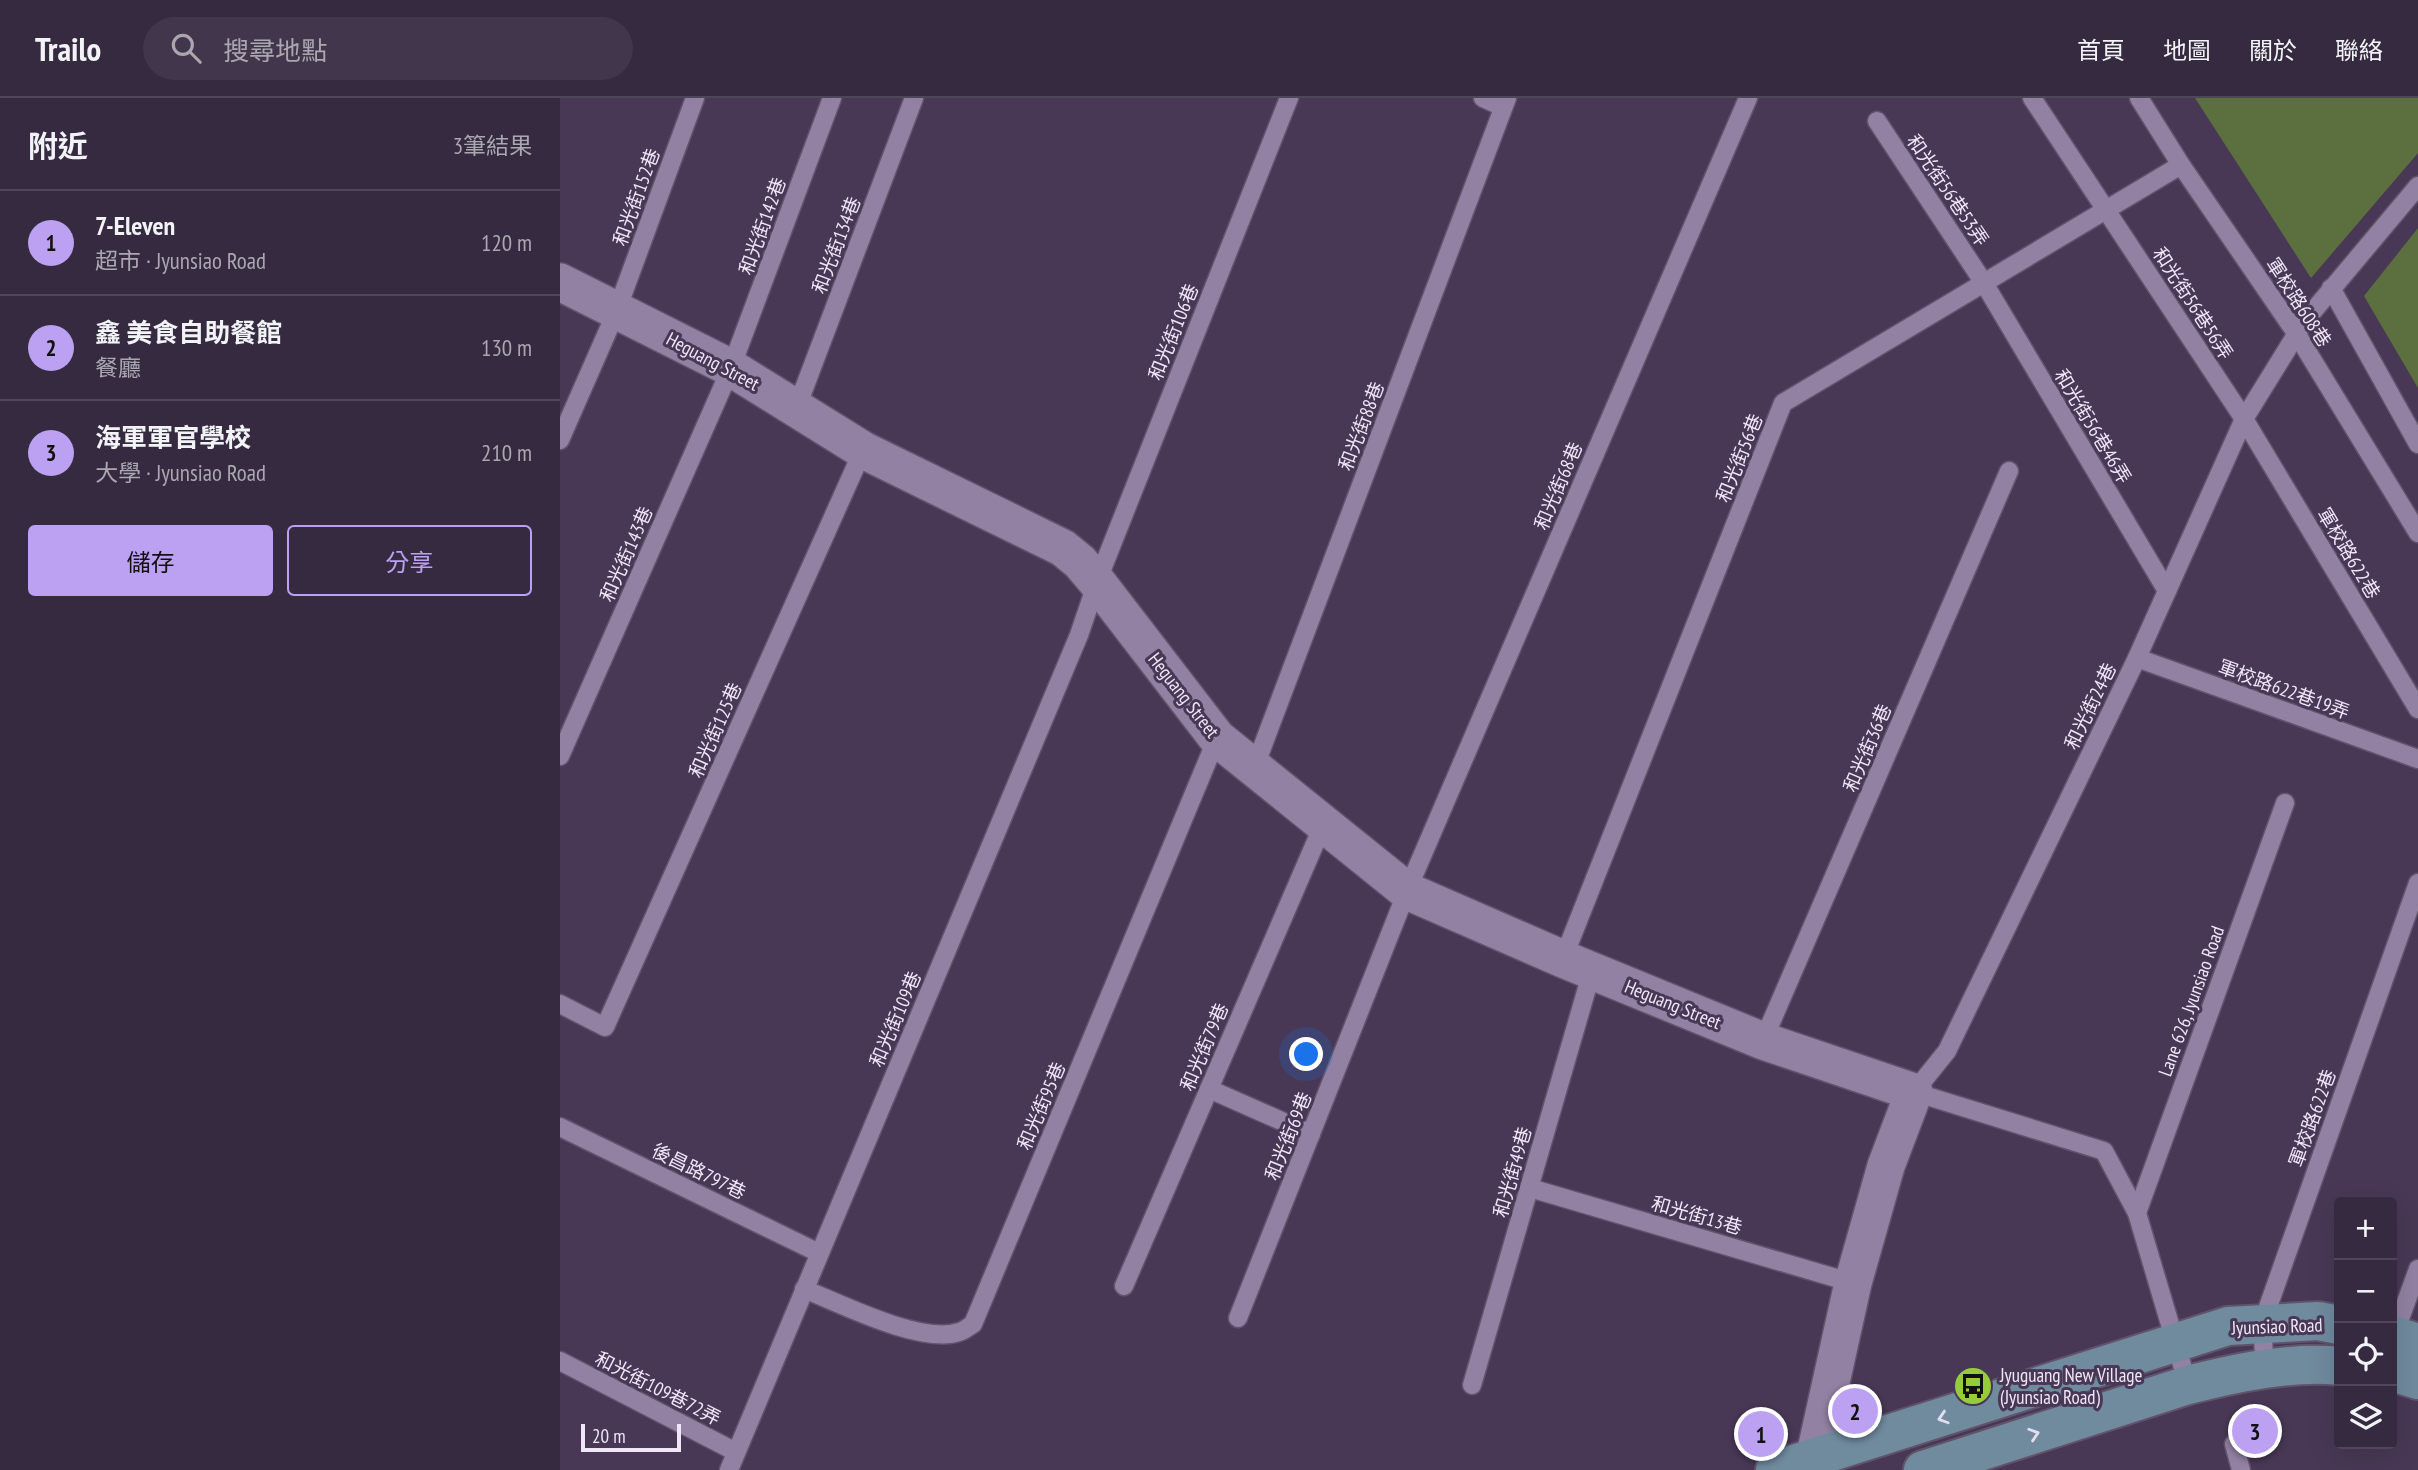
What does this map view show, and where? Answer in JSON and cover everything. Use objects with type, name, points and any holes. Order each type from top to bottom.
[{"type":"street","name":"Heguang Street","points":[[560,282],[731,368],[863,450],[1063,548],[1080,562],[1097,582],[1217,738],[1407,891],[1763,1041],[1914,1092]]},
{"type":"street","points":[[1815,1465],[1853,1283],[1886,1166],[1914,1092]]},
{"type":"street","name":"Jyunsiao Road","points":[[1775,1470],[1815,1465],[2228,1326],[2318,1321],[2334,1324]]},
{"type":"street","points":[[2397,1346],[2418,1380]]},
{"type":"street","name":"Jyunsiao Road","points":[[1923,1470],[2188,1385],[2231,1374],[2321,1364],[2334,1365]]},
{"type":"lane","name":"和光街152巷","points":[[560,440],[617,310],[695,98]]},
{"type":"lane","name":"和光街142巷","points":[[731,368],[832,98]]},
{"type":"lane","name":"和光街134巷","points":[[797,407],[914,98]]},
{"type":"lane","name":"和光街106巷","points":[[1097,582],[1289,98]]},
{"type":"lane","points":[[1483,98],[1505,103]]},
{"type":"lane","name":"和光街68巷","points":[[1407,891],[1748,98]]},
{"type":"lane","name":"和光街56巷56弄","points":[[2032,98],[2244,419]]},
{"type":"lane","name":"軍校路608巷","points":[[2139,98],[2181,165],[2296,333],[2418,533]]},
{"type":"lane","name":"和光街88巷","points":[[1254,769],[1505,103]]},
{"type":"lane","name":"和光街56巷53弄","points":[[1877,121],[1984,283]]},
{"type":"lane","name":"和光街56巷","points":[[1578,965],[1783,403],[2181,165]]},
{"type":"lane","name":"和光街24巷","points":[[1914,1092],[1947,1051],[2137,658],[2244,419],[2296,333],[2418,186]]},
{"type":"lane","name":"和光街56巷46弄","points":[[1984,283],[2167,591]]},
{"type":"lane","points":[[2331,288],[2418,444]]},
{"type":"lane","name":"和光街143巷","points":[[560,756],[731,368]]},
{"type":"lane","name":"軍校路622巷","points":[[2244,419],[2418,709]]},
{"type":"lane","name":"和光街125巷","points":[[560,1004],[605,1027],[863,450]]},
{"type":"lane","name":"和光街36巷","points":[[1763,1041],[2009,471]]},
{"type":"lane","name":"和光街109巷","points":[[729,1470],[1079,635],[1097,582]]},
{"type":"lane","name":"軍校路622巷19弄","points":[[2137,658],[2418,759]]},
{"type":"lane","name":"和光街95巷","points":[[804,1289],[879,1319],[926,1334],[948,1335],[962,1332],[973,1324],[1217,738]]},
{"type":"lane","name":"Lane 626, Jyunsiao Road","points":[[2137,1213],[2285,803]]},
{"type":"lane","name":"和光街79巷","points":[[1124,1286],[1323,825]]},
{"type":"lane","name":"軍校路622巷","points":[[2265,1370],[2262,1324],[2418,883]]},
{"type":"lane","name":"和光街69巷","points":[[1238,1318],[1407,891]]},
{"type":"lane","name":"和光街49巷","points":[[1472,1385],[1530,1188],[1578,965]]},
{"type":"lane","points":[[1209,1089],[1311,1134]]},
{"type":"lane","points":[[1914,1092],[2104,1151],[2137,1213],[2188,1385]]},
{"type":"lane","name":"後昌路797巷","points":[[560,1128],[819,1253]]},
{"type":"lane","name":"和光街13巷","points":[[1530,1188],[1853,1283]]},
{"type":"lane","points":[[2397,1346],[2418,1269]]},
{"type":"lane","name":"和光街109巷72弄","points":[[560,1361],[736,1452]]},
{"type":"lane","points":[[2234,1444],[2241,1470]]},
{"type":"green space","points":[[2195,98],[2418,98],[2418,153],[2311,278]]},
{"type":"green space","points":[[2418,228],[2418,388],[2364,296]]},
{"type":"place","name":"Jyuguang New Village (Jyunsiao Road)","points":[[1973,1386]]},
{"type":"place","name":"鑫 美食自助餐館","points":[[1855,1411]]},
{"type":"place","name":"海軍軍官學校","points":[[2255,1431]]},
{"type":"place","name":"7-Eleven","points":[[1761,1434]]}]
